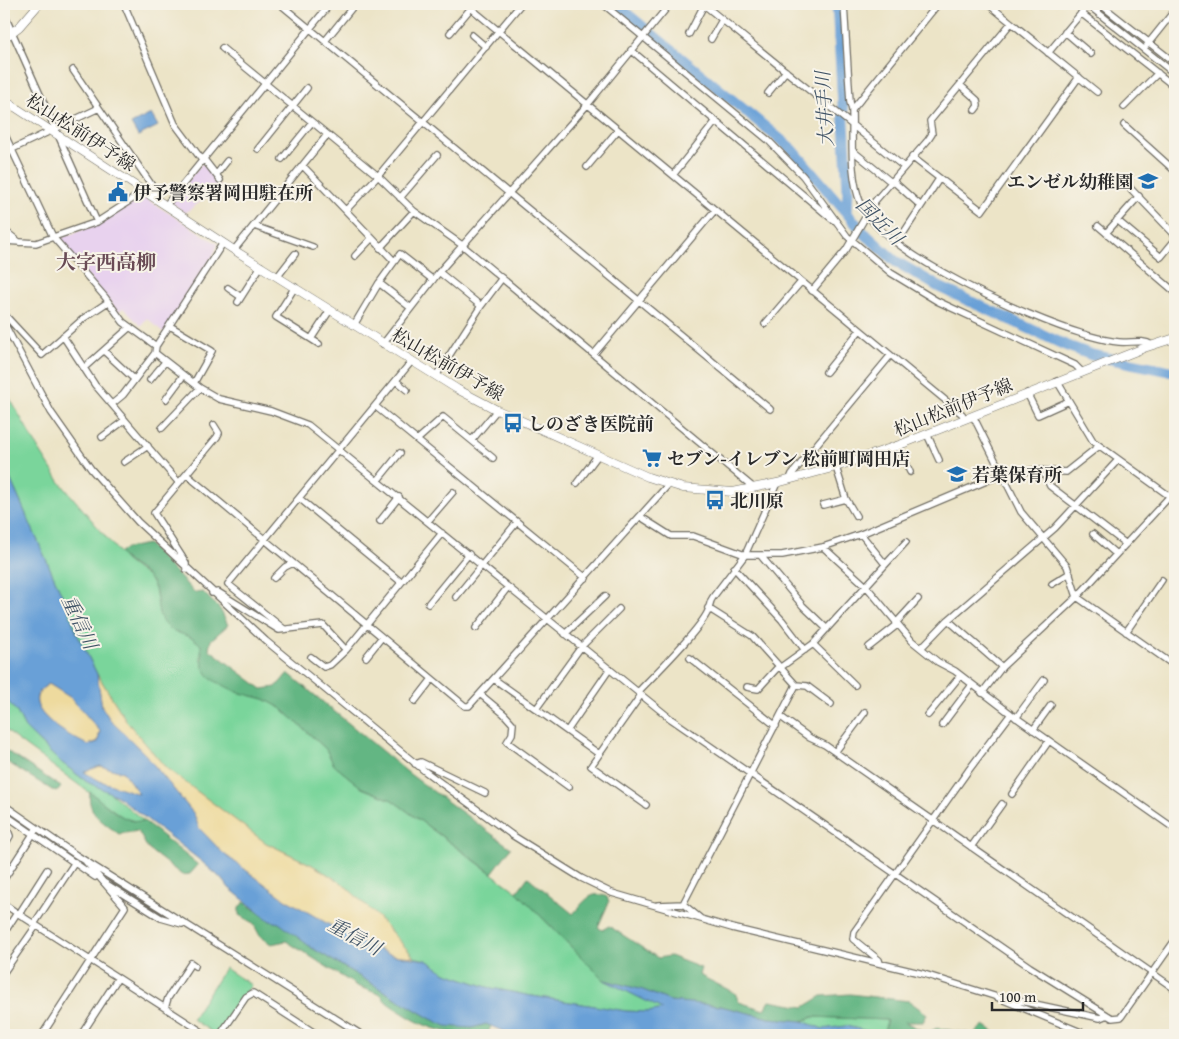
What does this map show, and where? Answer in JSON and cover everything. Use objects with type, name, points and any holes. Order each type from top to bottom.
[{"type":"main road","points":[[4,38],[12,33],[39,4]]},
{"type":"main road","name":"松山松前伊予線","points":[[5,102],[55,131],[234,250],[278,276],[411,362],[497,410],[668,485],[715,492],[754,488],[836,466],[898,445],[1057,381],[1148,346],[1175,338]]},
{"type":"street","points":[[124,4],[175,124],[218,178],[228,162]]},
{"type":"street","points":[[280,4],[770,409]]},
{"type":"street","points":[[166,205],[330,4]]},
{"type":"street","points":[[325,41],[355,4]]},
{"type":"street","points":[[346,210],[378,176],[521,4]]},
{"type":"street","points":[[602,4],[708,89],[786,158],[852,240],[891,273],[937,301],[1086,370]]},
{"type":"street","points":[[383,344],[439,272],[588,104],[670,4]]},
{"type":"street","points":[[689,34],[704,4],[904,167]]},
{"type":"street","points":[[844,4],[858,195],[866,216],[924,263],[958,280],[1065,328],[1097,338],[1119,342],[1147,342],[1148,346]]},
{"type":"street","points":[[852,110],[938,4]]},
{"type":"street","points":[[988,4],[1097,92]]},
{"type":"street","points":[[1048,53],[1088,4],[1175,74]]},
{"type":"street","points":[[1100,4],[1175,63]]},
{"type":"street","points":[[450,33],[468,6],[962,414],[965,419]]},
{"type":"street","points":[[1144,49],[1175,10]]},
{"type":"street","points":[[1081,13],[1175,86]]},
{"type":"street","points":[[4,14],[97,222]]},
{"type":"street","points":[[711,39],[722,20]]},
{"type":"street","points":[[812,291],[852,240],[866,216],[892,181],[932,134],[930,121],[1011,23]]},
{"type":"street","points":[[1065,32],[1092,54]]},
{"type":"street","points":[[472,34],[486,46]]},
{"type":"street","points":[[222,48],[378,176],[414,210],[462,245],[754,488]]},
{"type":"street","points":[[631,50],[839,224]]},
{"type":"street","points":[[73,70],[155,190],[155,198]]},
{"type":"street","points":[[768,93],[786,71]]},
{"type":"street","points":[[1124,107],[1158,73]]},
{"type":"street","points":[[912,157],[982,211],[1079,77]]},
{"type":"street","points":[[960,85],[977,100],[978,106],[975,110]]},
{"type":"street","points":[[258,149],[307,88]]},
{"type":"street","points":[[4,152],[55,131],[99,108]]},
{"type":"street","points":[[673,175],[716,121]]},
{"type":"street","points":[[282,159],[312,122]]},
{"type":"street","points":[[1124,125],[1175,171]]},
{"type":"street","points":[[587,167],[618,130]]},
{"type":"street","points":[[4,133],[10,150],[53,238],[123,322],[155,350],[165,362],[200,388],[219,399],[271,411],[300,421],[340,449],[640,694],[751,775],[894,874],[1030,967],[1112,1018],[1121,1017],[1175,940]]},
{"type":"street","points":[[234,250],[327,135]]},
{"type":"street","points":[[854,151],[921,206]]},
{"type":"street","points":[[400,198],[436,155]]},
{"type":"street","points":[[303,166],[394,261]]},
{"type":"street","points":[[898,243],[939,179]]},
{"type":"street","points":[[1130,188],[1175,235]]},
{"type":"street","points":[[4,241],[36,243],[53,238],[97,222],[145,191]]},
{"type":"street","points":[[1106,233],[1139,196]]},
{"type":"street","points":[[380,248],[414,210]]},
{"type":"street","points":[[594,354],[715,210]]},
{"type":"street","points":[[1117,220],[1161,257],[1175,240]]},
{"type":"street","points":[[254,226],[313,247]]},
{"type":"street","points":[[1098,226],[1175,292]]},
{"type":"street","points":[[4,230],[19,242]]},
{"type":"street","points":[[354,256],[371,239]]},
{"type":"street","points":[[112,404],[123,395],[155,350],[224,243]]},
{"type":"street","points":[[278,276],[295,254]]},
{"type":"street","points":[[354,325],[379,282],[400,254],[433,280]]},
{"type":"street","points":[[228,288],[239,299],[261,266]]},
{"type":"street","points":[[439,272],[481,306]]},
{"type":"street","points":[[436,376],[481,306],[502,278]]},
{"type":"street","points":[[379,282],[411,308]]},
{"type":"street","points":[[765,324],[802,282]]},
{"type":"street","points":[[294,287],[276,317],[319,344]]},
{"type":"street","points":[[4,314],[42,355],[62,336],[108,302]]},
{"type":"street","points":[[311,339],[330,310]]},
{"type":"street","points":[[4,323],[52,412],[91,469],[138,522],[212,593],[266,641],[469,806],[581,878],[612,893],[701,919],[924,974],[1003,1000],[1088,1035]]},
{"type":"street","points":[[170,326],[212,351],[194,383]]},
{"type":"street","points":[[85,367],[130,327]]},
{"type":"street","points":[[826,372],[860,330]]},
{"type":"street","points":[[62,336],[85,367],[95,385],[179,483]]},
{"type":"street","points":[[104,351],[134,379]]},
{"type":"street","points":[[790,479],[792,474],[890,356]]},
{"type":"street","points":[[150,380],[165,362]]},
{"type":"street","points":[[284,629],[228,584],[411,362]]},
{"type":"street","points":[[166,400],[183,376]]},
{"type":"street","points":[[396,381],[407,390]]},
{"type":"street","points":[[982,693],[1002,667],[1077,597],[1116,554],[1173,498],[1099,446],[1087,432],[1057,381]]},
{"type":"street","points":[[162,428],[200,388]]},
{"type":"street","points":[[1027,393],[1038,415],[1069,401]]},
{"type":"street","points":[[375,406],[586,578]]},
{"type":"street","points":[[472,440],[497,410]]},
{"type":"street","points":[[973,416],[1021,512],[1070,573],[1077,597],[1175,666]]},
{"type":"street","points":[[417,440],[442,417],[493,458]]},
{"type":"street","points":[[102,437],[125,420]]},
{"type":"street","points":[[186,568],[186,563],[154,514],[217,437],[219,433],[214,425]]},
{"type":"street","points":[[927,434],[939,460]]},
{"type":"street","points":[[898,445],[910,472]]},
{"type":"street","points":[[124,462],[148,446]]},
{"type":"street","points":[[641,517],[666,534],[693,536],[745,555],[782,555],[823,547],[861,534],[1003,474],[1043,471],[1066,472],[1099,446]]},
{"type":"street","points":[[378,480],[400,454]]},
{"type":"street","points":[[577,483],[598,455]]},
{"type":"street","points":[[921,648],[948,620],[1043,539],[1118,460]]},
{"type":"street","points":[[836,466],[846,499],[856,516]]},
{"type":"street","points":[[1043,471],[1050,486],[1126,544]]},
{"type":"street","points":[[186,475],[465,706],[469,706],[494,679],[668,485]]},
{"type":"street","points":[[646,805],[591,766],[640,694],[696,627],[713,597],[745,555],[777,483]]},
{"type":"street","points":[[428,521],[453,492]]},
{"type":"street","points":[[380,521],[399,497]]},
{"type":"street","points":[[299,498],[401,582]]},
{"type":"street","points":[[823,505],[846,499]]},
{"type":"street","points":[[456,597],[517,522]]},
{"type":"street","points":[[311,657],[327,667],[346,650],[442,533]]},
{"type":"street","points":[[861,534],[885,564]]},
{"type":"street","points":[[1093,534],[1116,554]]},
{"type":"street","points":[[747,686],[758,689],[780,666],[813,644],[906,542]]},
{"type":"street","points":[[823,547],[866,586],[897,624],[938,662],[1175,829]]},
{"type":"street","points":[[428,604],[469,554]]},
{"type":"street","points":[[761,556],[803,606],[827,629]]},
{"type":"street","points":[[274,578],[285,567],[294,563]]},
{"type":"street","points":[[734,568],[782,620],[805,650]]},
{"type":"street","points":[[1052,584],[1070,573]]},
{"type":"street","points":[[1126,632],[1162,580]]},
{"type":"street","points":[[476,628],[508,587]]},
{"type":"street","points":[[212,593],[218,592],[279,630],[323,625],[346,650]]},
{"type":"street","points":[[565,634],[605,596]]},
{"type":"street","points":[[869,647],[897,624],[918,599]]},
{"type":"street","points":[[708,608],[752,636],[796,685],[807,686],[831,704]]},
{"type":"street","points":[[536,709],[581,647],[619,609]]},
{"type":"street","points":[[948,620],[1002,667]]},
{"type":"street","points":[[366,656],[382,637]]},
{"type":"street","points":[[813,644],[855,685]]},
{"type":"street","points":[[690,658],[776,726]]},
{"type":"street","points":[[567,731],[609,670]]},
{"type":"street","points":[[928,716],[960,676]]},
{"type":"street","points":[[414,701],[432,679]]},
{"type":"street","points":[[494,679],[599,754]]},
{"type":"street","points":[[880,963],[852,936],[932,820],[1044,680]]},
{"type":"street","points":[[683,904],[796,685]]},
{"type":"street","points":[[942,724],[972,685]]},
{"type":"street","points":[[480,694],[513,724],[512,734],[507,742],[569,787]]},
{"type":"street","points":[[1033,730],[1051,704]]},
{"type":"street","points":[[835,752],[865,712]]},
{"type":"street","points":[[781,717],[835,752],[1175,990]]},
{"type":"street","points":[[1012,794],[1049,741]]},
{"type":"street","points":[[416,764],[421,762],[485,793]]},
{"type":"street","points":[[971,848],[1002,804]]},
{"type":"street","points":[[4,805],[86,861],[362,1035]]},
{"type":"street","points":[[4,814],[102,882],[161,918],[184,923]]},
{"type":"street","points":[[4,820],[10,836],[4,846]]},
{"type":"street","points":[[4,879],[37,828]]},
{"type":"street","points":[[42,1035],[124,907],[86,861]]},
{"type":"street","points":[[4,972],[75,862]]},
{"type":"street","points":[[4,933],[47,870]]},
{"type":"street","points":[[4,904],[207,1035]]},
{"type":"street","points":[[656,906],[683,904],[701,919]]},
{"type":"street","points":[[165,1008],[168,998],[191,963],[195,966]]},
{"type":"street","points":[[81,1035],[118,978]]},
{"type":"street","points":[[220,1035],[246,996],[253,993],[318,1035]]},
{"type":"street","points":[[1003,1000],[1016,1000],[1100,1018],[1107,1014]]},
{"type":"shaded area","points":[[202,163],[221,187],[185,213],[171,202]]},
{"type":"shaded area","points":[[143,197],[218,244],[212,258],[164,333],[147,318],[141,326],[123,308],[118,312],[60,243],[61,238],[101,223]]},
{"type":"green space","points":[[4,388],[59,481],[126,561],[149,578],[155,589],[160,616],[175,631],[193,637],[201,645],[201,659],[237,692],[264,699],[281,708],[326,749],[334,765],[362,788],[392,800],[517,892],[604,980],[663,1009],[649,1012],[626,1011],[526,995],[487,987],[446,973],[426,960],[414,957],[375,914],[342,883],[312,865],[266,843],[166,768],[127,722],[97,674],[78,636],[65,602],[4,465]]},
{"type":"green space","points":[[148,544],[195,593],[203,592],[220,609],[228,625],[211,640],[209,649],[262,689],[276,687],[288,673],[411,775],[511,848],[492,873],[392,800],[362,788],[334,765],[326,749],[281,708],[264,699],[237,692],[211,679],[203,668],[201,645],[192,638],[172,630],[164,623],[159,613],[155,588],[152,582],[119,553],[126,548]]},
{"type":"green space","points":[[4,697],[17,712],[25,728],[57,759],[87,782],[108,791],[144,821],[139,822],[124,818],[16,739],[4,728]]},
{"type":"green space","points":[[4,749],[61,787],[58,791],[52,790],[4,760]]},
{"type":"green space","points":[[90,792],[108,807],[129,820],[144,821],[198,865],[190,874],[182,875],[148,849],[138,831],[119,834],[93,812],[89,799]]},
{"type":"green space","points":[[528,877],[573,914],[584,901],[592,896],[601,895],[607,897],[609,902],[598,927],[602,930],[609,926],[658,958],[670,956],[701,968],[699,975],[735,993],[739,1002],[764,1010],[770,1001],[804,1007],[822,996],[850,994],[909,1001],[927,1014],[923,1022],[905,1022],[927,1033],[937,1028],[973,1034],[984,1025],[999,1035],[883,1035],[887,1020],[813,1017],[802,1021],[769,1018],[720,1006],[670,1001],[643,990],[604,980],[517,892]]},
{"type":"green space","points":[[244,902],[270,921],[279,923],[287,928],[312,948],[431,1019],[472,1028],[486,1024],[491,1026],[487,1035],[453,1033],[422,1024],[390,1005],[381,995],[357,986],[286,941],[271,944],[260,936],[253,923],[239,915],[239,908]]},
{"type":"green space","points":[[225,968],[251,985],[220,1032],[215,1034],[192,1019]]},
{"type":"green space","points":[[813,1017],[888,1020],[883,1035],[846,1026],[823,1029],[802,1021]]},
{"type":"sand","points":[[97,674],[127,722],[166,768],[266,843],[312,865],[342,883],[375,914],[414,957],[392,955],[354,939],[285,899],[224,854],[198,828],[194,814],[145,754],[110,721],[102,707]]},
{"type":"sand","points":[[49,684],[72,698],[100,731],[98,741],[88,745],[69,735],[58,728],[40,710],[37,701],[39,692]]},
{"type":"sand","points":[[100,766],[123,772],[140,795],[100,781],[83,772]]},
{"type":"water","points":[[151,114],[158,126],[138,136],[131,124]]},
{"type":"water","points":[[4,465],[65,602],[78,636],[97,674],[102,707],[111,721],[145,754],[194,814],[199,828],[224,854],[285,899],[354,939],[392,955],[426,960],[446,973],[487,987],[626,1011],[649,1012],[662,1009],[604,980],[643,990],[670,1001],[720,1006],[769,1018],[802,1021],[823,1029],[846,1026],[883,1035],[513,1035],[486,1024],[472,1028],[446,1026],[312,948],[279,923],[270,921],[229,888],[224,881],[201,861],[117,796],[87,782],[57,759],[25,728],[17,712],[4,697]],"holes":[[[49,684],[71,698],[100,731],[98,742],[88,745],[69,735],[48,719],[40,710],[37,701],[39,692]],[[100,766],[123,772],[139,794],[100,781],[84,772]]]},
{"type":"waterway","name":"国近川","points":[[615,4],[793,150],[863,232],[895,261],[939,287],[1065,345],[1092,355],[1175,372]]},
{"type":"waterway","name":"大井手川","points":[[837,4],[848,190],[847,212]]},
{"type":"place","name":"エンゼル幼稚園","points":[[1148,181]]},
{"type":"place","name":"伊予警察署岡田駐在所","points":[[118,192]]},
{"type":"place","name":"しのざき医院前","points":[[513,423]]},
{"type":"place","name":"セブン-イレブン 松前町岡田店","points":[[652,458]]},
{"type":"place","name":"若葉保育所","points":[[957,474]]},
{"type":"place","name":"北川原","points":[[715,500]]},
{"type":"district","name":"大字西高柳","points":[[106,261]]},
{"type":"water label","name":"重信川","points":[[80,622]]},
{"type":"water label","name":"重信川","points":[[355,936]]}]
